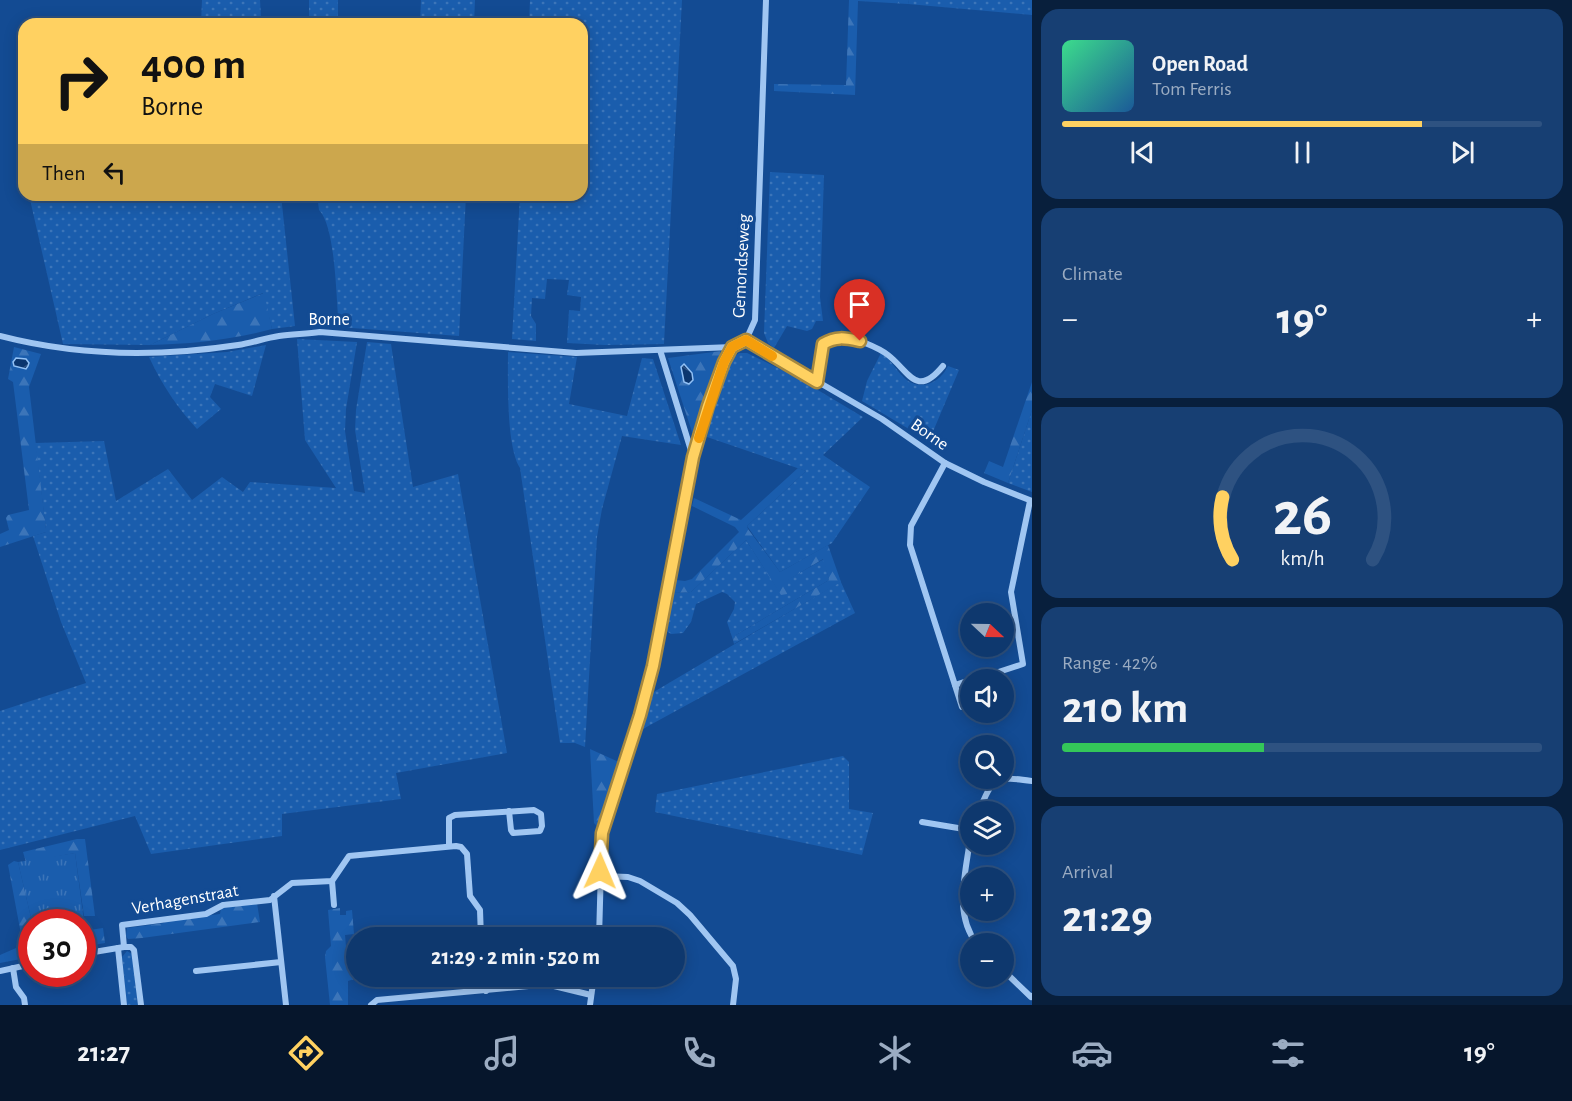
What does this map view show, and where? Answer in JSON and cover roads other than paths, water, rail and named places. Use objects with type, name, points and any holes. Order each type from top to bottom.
[{"type":"street","name":"Gemondseweg","points":[[732,347],[746,340],[752,329],[756,312],[766,0]]},
{"type":"street","name":"Borne","points":[[0,336],[55,348],[96,351],[176,352],[239,345],[278,336],[320,332],[576,353],[732,347]]},
{"type":"street","points":[[817,382],[823,344],[830,339],[841,337],[860,341],[888,354],[904,373],[914,379],[925,381],[932,379],[943,366]]},
{"type":"street","name":"Borne","points":[[746,340],[882,419],[945,463],[1031,501]]},
{"type":"street","points":[[599,927],[602,833],[640,715],[653,666],[693,457],[720,371],[732,347]]},
{"type":"street","points":[[660,350],[693,457]]},
{"type":"street","points":[[945,463],[911,526],[910,545],[960,701]]},
{"type":"street","points":[[1007,669],[1023,664],[1011,592],[1031,501]]},
{"type":"street","points":[[955,685],[960,684]]},
{"type":"street","points":[[983,801],[987,791],[997,780],[1008,778],[1032,781]]},
{"type":"street","points":[[449,846],[449,818],[455,815],[509,811],[538,811],[541,814],[540,831],[513,833],[509,811]]},
{"type":"street","points":[[922,822],[960,828]]},
{"type":"street","points":[[334,905],[332,881],[349,855],[449,846],[461,847],[467,854],[470,896],[480,910],[481,927]]},
{"type":"street","points":[[968,855],[962,900],[970,933]]},
{"type":"street","points":[[601,876],[628,877],[640,881],[677,903],[690,915],[734,966],[736,979],[733,1005]]},
{"type":"street","name":"Verhagenstraat","points":[[121,948],[122,925],[206,914],[223,905],[270,900],[292,883],[332,881]]},
{"type":"street","points":[[274,896],[286,1005]]},
{"type":"street","points":[[96,952],[131,947],[136,955],[141,1005]]},
{"type":"street","points":[[121,948],[124,1005]]},
{"type":"street","points":[[196,971],[281,962]]},
{"type":"street","points":[[0,971],[18,967]]},
{"type":"street","points":[[13,968],[16,987],[24,998],[25,1005]]},
{"type":"street","points":[[1014,981],[1032,996]]},
{"type":"street","points":[[371,1005],[377,1000],[539,985],[554,986],[591,995]]},
{"type":"street","points":[[486,987],[486,991]]},
{"type":"street","points":[[590,1005],[592,987]]},
{"type":"water","points":[[16,358],[26,359],[29,363],[26,369],[14,366],[13,362]]},
{"type":"water","points":[[684,364],[692,373],[693,380],[689,384],[684,382],[681,367]]}]
